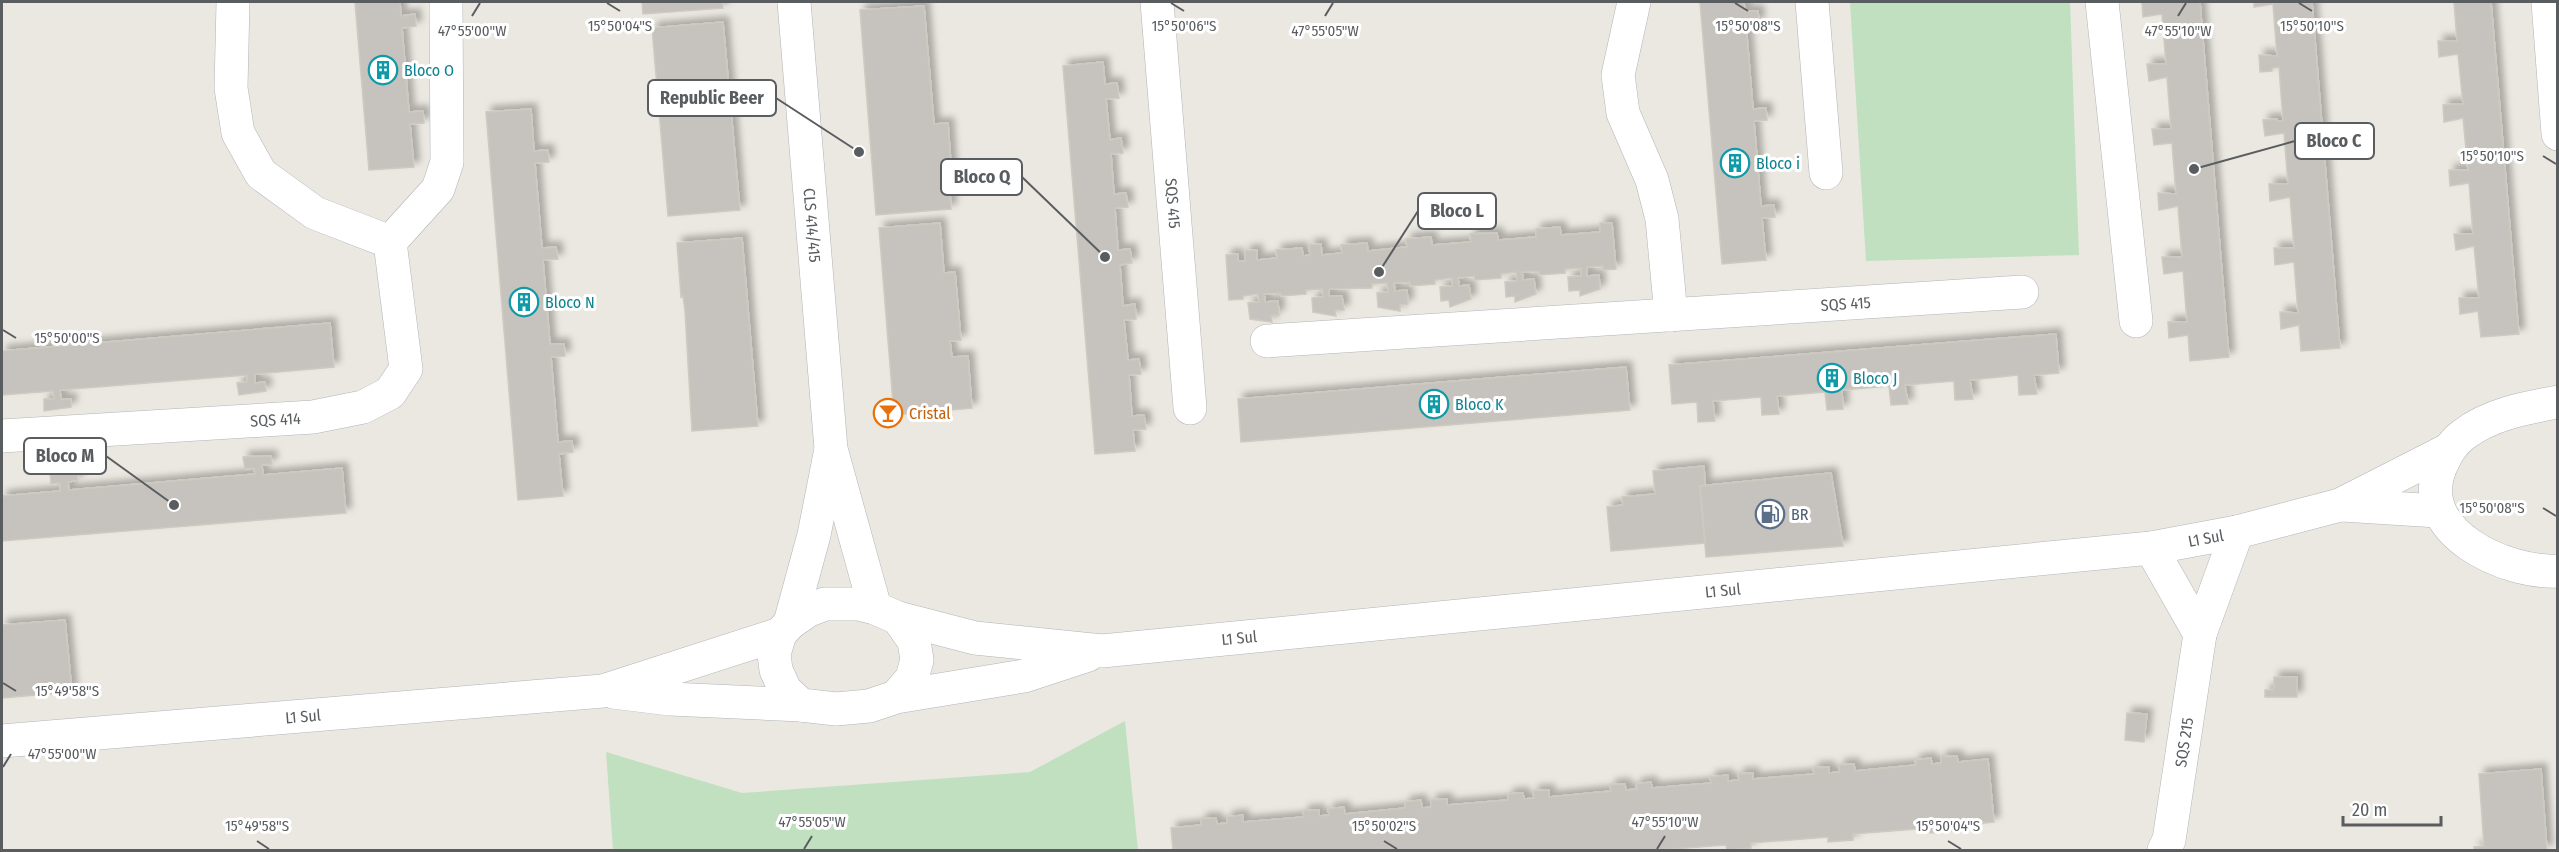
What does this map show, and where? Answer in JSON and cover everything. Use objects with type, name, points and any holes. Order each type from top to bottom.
[{"type":"street","points":[[233,2],[231,88],[238,134],[261,174],[315,213],[390,242],[438,189],[447,162],[446,2]]},
{"type":"street","name":"CLS 414/415","points":[[794,2],[831,449],[887,613]]},
{"type":"street","name":"SQS 415","points":[[1157,2],[1190,408]]},
{"type":"street","points":[[1634,2],[1618,75],[1623,113],[1652,180],[1662,219],[1671,315]]},
{"type":"street","points":[[1812,2],[1826,173]]},
{"type":"street","points":[[2102,2],[2136,321]]},
{"type":"street","points":[[2552,22],[2558,134]]},
{"type":"street","name":"SQS 414","points":[[2,436],[313,417],[363,407],[390,393],[406,369],[390,242]]},
{"type":"street","name":"SQS 415","points":[[1267,341],[2022,292]]},
{"type":"street","points":[[2558,402],[2514,410],[2485,422],[2463,435],[2448,450],[2436,479],[2438,511],[2459,539],[2489,555],[2542,572],[2558,571]]},
{"type":"street","name":"CLS 414/415","points":[[785,628],[814,535],[831,449]]},
{"type":"street","name":"L1 Sul","points":[[887,613],[975,638],[1102,651],[2151,548],[2237,532],[2340,505],[2448,450]]},
{"type":"street","name":"L1 Sul","points":[[2340,505],[2438,511]]},
{"type":"street","name":"SQS 215","points":[[2164,850],[2169,840],[2200,634],[2237,532]]},
{"type":"street","points":[[2151,548],[2200,634]]},
{"type":"street","points":[[843,603],[887,613],[914,641],[917,660],[912,678],[896,697],[869,706],[836,710],[801,705],[785,690],[776,670],[774,654],[785,628],[809,610],[825,604],[843,603]]},
{"type":"street","name":"L1 Sul","points":[[603,691],[785,628]]},
{"type":"street","name":"L1 Sul","points":[[896,697],[1024,676],[1102,651]]},
{"type":"street","name":"L1 Sul","points":[[2,741],[603,691],[670,699],[801,705]]},
{"type":"green space","points":[[1850,2],[2070,2],[2079,255],[1866,261]]},
{"type":"green space","points":[[1125,721],[1138,850],[613,850],[606,752],[742,793],[1030,772]]},
{"type":"building","name":"Bloco O","points":[[355,2],[400,2],[401,16],[415,14],[416,26],[402,28],[409,112],[423,111],[424,123],[410,124],[414,167],[369,170]]},
{"type":"building","points":[[642,2],[722,2],[723,8],[643,14]]},
{"type":"building","name":"Bloco i","points":[[1700,2],[1744,2],[1745,11],[1758,11],[1759,23],[1746,24],[1753,109],[1766,108],[1767,120],[1754,121],[1761,206],[1774,205],[1775,217],[1762,218],[1766,260],[1722,264]]},
{"type":"building","points":[[2142,2],[2200,2],[2229,357],[2190,361],[2188,335],[2169,338],[2168,322],[2187,322],[2183,271],[2164,274],[2162,257],[2182,257],[2178,206],[2159,210],[2158,193],[2176,194],[2172,143],[2154,145],[2152,129],[2171,129],[2167,77],[2149,81],[2147,64],[2166,64],[2162,14],[2143,17]]},
{"type":"building","points":[[2254,2],[2312,2],[2340,348],[2301,351],[2299,325],[2281,329],[2280,312],[2298,313],[2294,262],[2275,265],[2274,248],[2294,248],[2290,197],[2270,201],[2269,184],[2288,184],[2284,133],[2265,136],[2263,120],[2283,121],[2279,67],[2272,68],[2272,71],[2260,72],[2259,55],[2277,56],[2273,4],[2254,7]]},
{"type":"building","points":[[2454,2],[2491,2],[2519,334],[2481,337],[2478,311],[2460,314],[2459,298],[2479,298],[2474,246],[2456,250],[2454,234],[2473,234],[2469,183],[2450,186],[2449,170],[2468,170],[2463,118],[2444,122],[2443,105],[2463,104],[2458,54],[2439,57],[2438,41],[2457,41]]},
{"type":"building","points":[[924,6],[934,124],[948,123],[953,192],[950,192],[951,209],[876,215],[860,10]]},
{"type":"building","points":[[723,22],[740,210],[668,216],[652,28]]},
{"type":"building","points":[[1103,62],[1105,84],[1117,83],[1119,98],[1106,99],[1110,140],[1121,138],[1123,153],[1111,154],[1114,194],[1126,193],[1128,207],[1115,208],[1118,250],[1130,249],[1132,263],[1120,265],[1123,306],[1135,304],[1136,319],[1124,320],[1128,360],[1139,359],[1141,374],[1129,375],[1132,416],[1144,415],[1146,429],[1133,430],[1135,451],[1095,454],[1063,66]]},
{"type":"building","name":"Bloco N","points":[[531,109],[534,151],[548,150],[549,162],[535,163],[542,248],[556,247],[558,259],[543,260],[550,344],[564,344],[565,356],[551,357],[558,442],[572,441],[573,452],[559,454],[563,496],[518,500],[486,112]]},
{"type":"building","points":[[940,223],[944,273],[955,272],[961,340],[950,341],[952,357],[968,356],[972,408],[894,415],[879,228]]},
{"type":"building","points":[[1600,223],[1612,223],[1616,269],[1603,270],[1603,266],[1587,267],[1587,276],[1599,275],[1600,289],[1580,296],[1580,290],[1569,291],[1568,277],[1581,276],[1581,268],[1565,269],[1565,273],[1539,275],[1539,271],[1522,272],[1523,280],[1534,279],[1536,294],[1515,302],[1515,296],[1506,297],[1505,282],[1517,281],[1516,272],[1501,274],[1501,278],[1475,280],[1474,276],[1458,278],[1459,286],[1469,285],[1471,299],[1450,307],[1449,300],[1441,301],[1440,287],[1452,286],[1452,278],[1435,280],[1435,284],[1410,286],[1410,282],[1394,283],[1395,291],[1407,290],[1408,304],[1400,305],[1400,311],[1378,307],[1377,293],[1388,292],[1387,283],[1372,284],[1372,288],[1329,289],[1329,296],[1342,296],[1344,310],[1335,310],[1336,316],[1313,312],[1312,298],[1323,297],[1322,289],[1306,290],[1306,294],[1281,296],[1281,293],[1264,294],[1265,302],[1278,301],[1279,315],[1271,315],[1272,322],[1250,319],[1248,303],[1259,302],[1258,294],[1243,296],[1243,299],[1229,300],[1226,255],[1238,254],[1238,261],[1245,261],[1245,251],[1257,250],[1257,260],[1277,258],[1276,250],[1302,248],[1303,256],[1310,255],[1309,245],[1321,244],[1322,255],[1342,253],[1341,245],[1367,243],[1368,251],[1407,247],[1406,239],[1431,237],[1432,245],[1471,242],[1470,234],[1497,233],[1498,240],[1536,237],[1536,229],[1560,227],[1561,235],[1600,232]]},
{"type":"building","points":[[742,238],[758,426],[692,431],[685,311],[683,296],[681,297],[677,243]]},
{"type":"building","points":[[330,323],[334,367],[255,374],[255,383],[265,382],[266,391],[239,395],[237,383],[247,382],[247,375],[60,390],[61,399],[71,399],[71,407],[44,411],[44,399],[54,399],[53,391],[2,395],[2,351]]},
{"type":"building","name":"Bloco J","points":[[2056,334],[2059,373],[2034,375],[2037,394],[2019,395],[2018,375],[1970,380],[1973,399],[1955,400],[1954,381],[1905,385],[1908,404],[1891,405],[1889,386],[1842,390],[1843,409],[1827,410],[1825,392],[1777,396],[1779,414],[1762,415],[1761,397],[1713,401],[1715,421],[1698,422],[1697,402],[1672,404],[1669,365]]},
{"type":"building","name":"Bloco K","points":[[1626,367],[1630,410],[1241,442],[1238,399]]},
{"type":"building","points":[[271,456],[272,464],[262,465],[263,475],[342,468],[346,513],[2,541],[2,496],[60,491],[60,483],[51,484],[50,472],[77,472],[78,480],[68,482],[69,490],[255,474],[254,468],[245,469],[243,457]]},
{"type":"building","points":[[1704,466],[1705,485],[1700,486],[1705,543],[1611,551],[1607,507],[1623,505],[1622,497],[1655,494],[1653,471]]},
{"type":"building","name":"BR","points":[[1831,473],[1843,546],[1706,557],[1700,486]]},
{"type":"building","points":[[65,620],[72,692],[2,698],[2,625]]},
{"type":"building","points":[[2274,677],[2297,677],[2297,697],[2265,697],[2265,690],[2274,690]]},
{"type":"building","points":[[2127,713],[2147,714],[2144,742],[2125,740]]},
{"type":"building","points":[[1957,756],[1958,762],[1988,759],[1994,822],[1955,826],[1955,831],[1930,833],[1929,828],[1853,834],[1853,840],[1828,842],[1828,837],[1751,843],[1751,848],[1727,850],[1726,845],[1659,850],[1173,850],[1171,828],[1201,825],[1201,819],[1216,818],[1217,824],[1227,823],[1227,817],[1243,815],[1243,822],[1304,817],[1303,811],[1319,810],[1319,816],[1329,815],[1328,809],[1344,807],[1345,814],[1405,808],[1405,802],[1421,800],[1422,808],[1431,807],[1431,800],[1447,799],[1447,805],[1508,800],[1508,794],[1523,793],[1524,799],[1534,798],[1533,791],[1549,790],[1549,797],[1611,791],[1610,785],[1625,784],[1626,790],[1637,789],[1636,784],[1651,782],[1652,788],[1711,783],[1710,777],[1728,775],[1728,781],[1739,780],[1738,774],[1753,773],[1753,779],[1814,774],[1813,768],[1829,767],[1829,773],[1839,772],[1839,765],[1854,764],[1855,771],[1916,765],[1915,760],[1931,758],[1932,764],[1941,763],[1941,757]]},
{"type":"building","points":[[2541,769],[2547,850],[2474,850],[2474,847],[2484,846],[2479,774]]},
{"type":"place","name":"Bloco O","points":[[383,70]]},
{"type":"place","name":"Republic Beer","points":[[859,152]]},
{"type":"place","name":"Bloco i","points":[[1735,163]]},
{"type":"place","name":"Bloco C","points":[[2194,169]]},
{"type":"place","name":"Bloco Q","points":[[1105,257]]},
{"type":"place","name":"Bloco L","points":[[1379,272]]},
{"type":"place","name":"Bloco N","points":[[524,302]]},
{"type":"place","name":"Bloco J","points":[[1832,378]]},
{"type":"place","name":"Bloco K","points":[[1434,404]]},
{"type":"place","name":"Cristal","points":[[888,413]]},
{"type":"place","name":"Bloco M","points":[[174,505]]},
{"type":"place","name":"BR","points":[[1770,514]]}]
